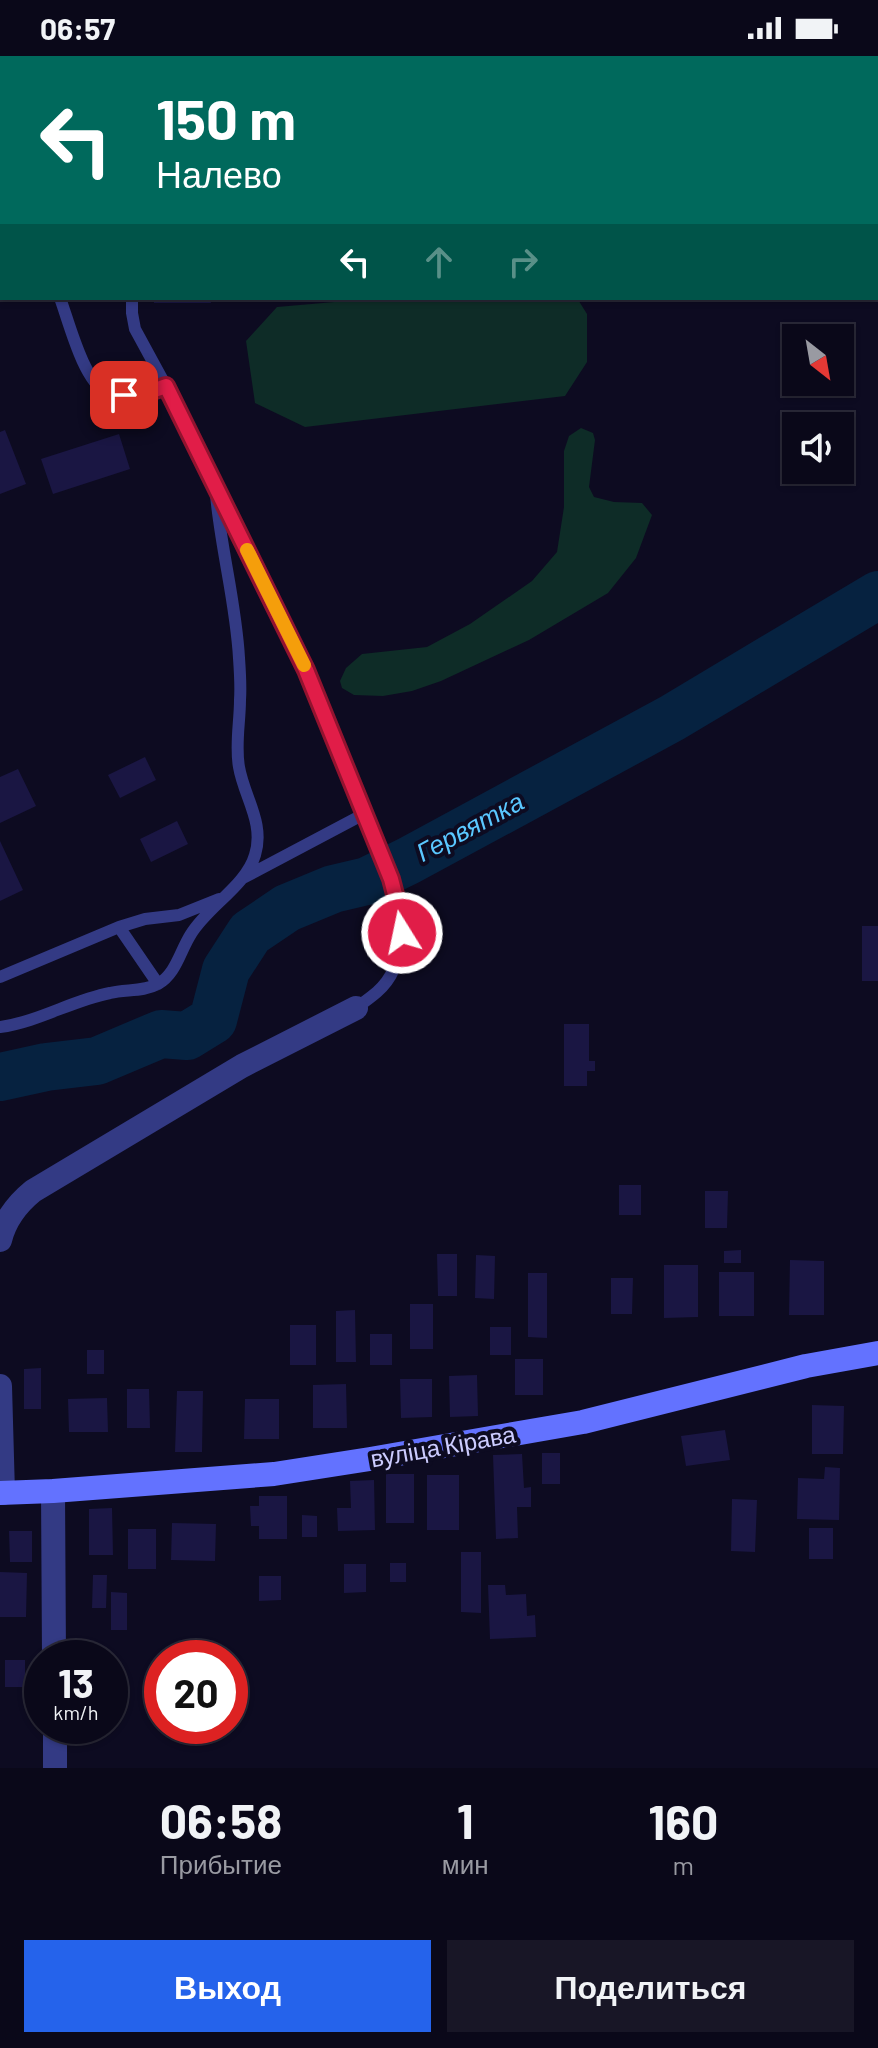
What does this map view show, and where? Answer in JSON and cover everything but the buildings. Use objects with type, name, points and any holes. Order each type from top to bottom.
[{"type":"street","points":[[0,1240],[3,1227],[20,1202],[33,1191],[242,1066],[356,1008]]},
{"type":"street","name":"вуліца Кірава","points":[[2,1493],[274,1474],[370,1459],[583,1422],[806,1366],[878,1353]]},
{"type":"street","points":[[0,1386],[2,1493]]},
{"type":"street","points":[[53,1491],[54,1640]]},
{"type":"street","points":[[55,1744],[55,1768]]},
{"type":"lane","points":[[61,300],[85,369],[96,385],[108,393],[124,395],[141,395],[166,386]]},
{"type":"lane","points":[[132,300],[135,329],[306,670],[391,879],[402,933],[396,966],[379,991],[356,1008]]},
{"type":"lane","points":[[214,484],[236,618],[240,700],[238,766],[259,836],[255,856],[243,878]]},
{"type":"lane","points":[[0,1027],[109,993],[158,984],[178,961],[191,933],[243,878],[364,814]]},
{"type":"lane","points":[[0,977],[119,927],[145,919],[179,915],[221,899]]},
{"type":"lane","points":[[119,927],[158,984]]},
{"type":"green space","points":[[357,300],[578,300],[587,314],[587,362],[565,396],[305,427],[255,403],[246,341],[277,307]]},
{"type":"green space","points":[[581,428],[593,433],[595,440],[589,487],[594,497],[614,502],[642,503],[652,515],[636,558],[608,593],[529,640],[441,681],[412,691],[383,696],[354,695],[342,688],[340,681],[346,668],[362,654],[427,647],[470,624],[532,581],[557,552],[564,507],[564,451],[569,436]]},
{"type":"waterway","name":"Гервятка","points":[[0,1077],[97,1061],[161,1034],[187,1036],[213,1020],[226,970],[250,933],[287,908],[333,889],[367,881],[408,861],[672,718],[878,595]]},
{"type":"slow traffic","points":[[247,550],[304,665]]},
{"type":"route","points":[[124,395],[141,395],[166,386],[306,670],[391,879],[402,933]]}]
